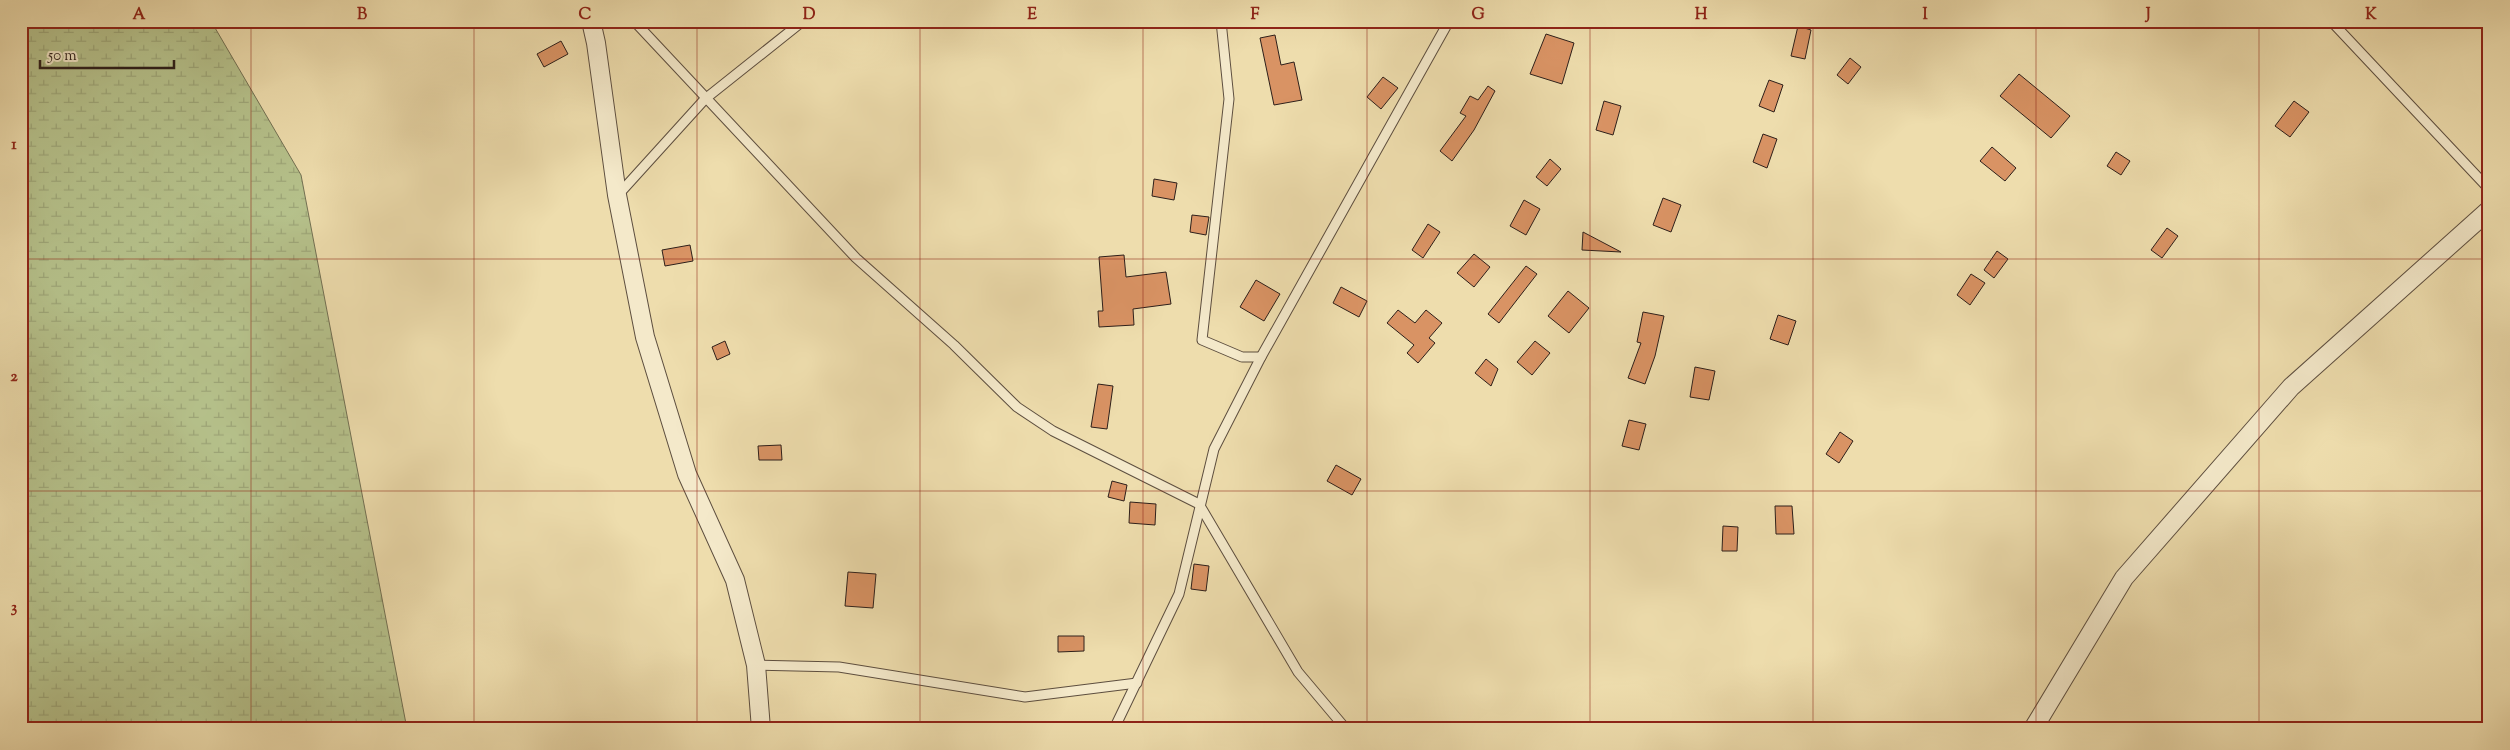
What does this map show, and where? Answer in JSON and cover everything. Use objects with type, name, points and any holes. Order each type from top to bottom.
[{"type":"street","points":[[591,21],[596,44],[617,195],[645,337],[687,474],[735,580],[756,665],[761,729]]},
{"type":"street","points":[[2033,729],[2124,578],[2291,387],[2489,210]]},
{"type":"lane","points":[[634,21],[705,99],[856,258],[954,345],[1017,407],[1053,431],[1199,504],[1298,672],[1346,729]]},
{"type":"lane","points":[[617,195],[705,99],[803,21]]},
{"type":"lane","points":[[1221,21],[1229,99],[1202,340],[1242,358],[1261,357]]},
{"type":"lane","points":[[1114,729],[1179,594],[1199,504],[1214,449],[1261,357],[1449,21]]},
{"type":"lane","points":[[2331,21],[2489,189]]},
{"type":"lane","points":[[756,665],[839,667],[1025,697],[1137,683]]},
{"type":"green space","points":[[21,21],[211,21],[301,175],[407,729],[21,729]]},
{"type":"building","points":[[1798,26],[1811,30],[1805,59],[1791,56]]},
{"type":"building","points":[[1546,34],[1574,43],[1562,84],[1530,74]]},
{"type":"building","points":[[1275,35],[1281,65],[1294,62],[1302,100],[1274,105],[1260,38]]},
{"type":"building","points":[[561,41],[568,54],[544,67],[537,54]]},
{"type":"building","points":[[1850,58],[1861,67],[1848,84],[1837,75]]},
{"type":"building","points":[[2019,74],[2070,116],[2051,138],[2000,96]]},
{"type":"building","points":[[1383,77],[1398,88],[1381,109],[1367,97]]},
{"type":"building","points":[[1769,80],[1783,85],[1774,112],[1759,106]]},
{"type":"building","points":[[1488,86],[1495,91],[1474,130],[1452,161],[1440,151],[1466,116],[1460,113],[1470,96],[1478,100]]},
{"type":"building","points":[[1604,101],[1621,106],[1613,135],[1596,130]]},
{"type":"building","points":[[2294,101],[2309,112],[2290,137],[2275,126]]},
{"type":"building","points":[[1763,134],[1777,139],[1767,168],[1753,162]]},
{"type":"building","points":[[1992,147],[2016,168],[2005,181],[1980,161]]},
{"type":"building","points":[[2116,152],[2130,161],[2121,175],[2107,166]]},
{"type":"building","points":[[1550,159],[1561,169],[1547,186],[1536,177]]},
{"type":"building","points":[[1154,179],[1177,183],[1174,200],[1152,196]]},
{"type":"building","points":[[1663,198],[1681,205],[1671,232],[1653,225]]},
{"type":"building","points":[[1524,200],[1540,209],[1526,235],[1510,226]]},
{"type":"building","points":[[1192,215],[1209,217],[1206,235],[1190,232]]},
{"type":"building","points":[[1428,224],[1440,232],[1423,258],[1412,250]]},
{"type":"building","points":[[2167,228],[2178,236],[2162,258],[2151,250]]},
{"type":"building","points":[[1583,232],[1621,252],[1582,250]]},
{"type":"building","points":[[690,245],[693,261],[665,266],[662,250]]},
{"type":"building","points":[[1997,251],[2008,259],[1994,278],[1984,270]]},
{"type":"building","points":[[1474,254],[1490,267],[1474,287],[1457,273]]},
{"type":"building","points":[[1124,255],[1126,277],[1166,272],[1171,304],[1133,309],[1134,325],[1099,327],[1098,311],[1103,311],[1099,257]]},
{"type":"building","points":[[1526,266],[1537,274],[1499,323],[1488,314]]},
{"type":"building","points":[[1971,274],[1985,283],[1970,305],[1957,295]]},
{"type":"building","points":[[1256,280],[1280,294],[1264,321],[1240,307]]},
{"type":"building","points":[[1341,287],[1367,301],[1359,317],[1333,303]]},
{"type":"building","points":[[1568,291],[1589,308],[1569,333],[1548,316]]},
{"type":"building","points":[[1398,310],[1415,323],[1426,310],[1442,323],[1429,338],[1435,343],[1418,363],[1407,353],[1414,345],[1387,323]]},
{"type":"building","points":[[1643,312],[1664,316],[1655,356],[1645,384],[1628,378],[1641,343],[1637,342]]},
{"type":"building","points":[[1778,315],[1796,321],[1788,345],[1770,339]]},
{"type":"building","points":[[725,341],[730,354],[717,360],[712,347]]},
{"type":"building","points":[[1535,341],[1550,353],[1532,375],[1517,362]]},
{"type":"building","points":[[1486,359],[1498,369],[1491,386],[1475,373]]},
{"type":"building","points":[[1695,367],[1715,371],[1709,400],[1690,397]]},
{"type":"building","points":[[1098,384],[1113,386],[1107,429],[1091,427]]},
{"type":"building","points":[[1629,420],[1646,424],[1639,450],[1622,446]]},
{"type":"building","points":[[1840,432],[1853,441],[1839,463],[1826,454]]},
{"type":"building","points":[[781,445],[782,460],[759,460],[758,446]]},
{"type":"building","points":[[1336,465],[1361,479],[1352,495],[1327,481]]},
{"type":"building","points":[[1112,481],[1127,485],[1124,501],[1108,497]]},
{"type":"building","points":[[1130,502],[1156,504],[1155,525],[1129,523]]},
{"type":"building","points":[[1775,506],[1792,506],[1794,534],[1776,534]]},
{"type":"building","points":[[1723,526],[1738,527],[1737,551],[1722,551]]},
{"type":"building","points":[[1194,564],[1209,566],[1206,591],[1191,589]]},
{"type":"building","points":[[848,572],[876,574],[873,608],[845,606]]},
{"type":"building","points":[[1058,636],[1084,636],[1084,651],[1058,652]]}]
